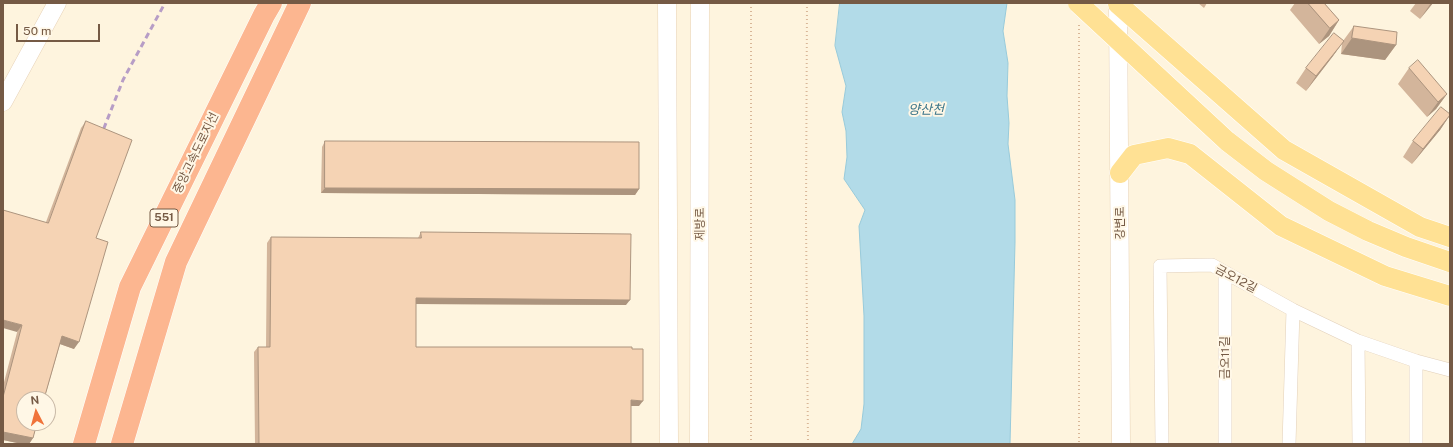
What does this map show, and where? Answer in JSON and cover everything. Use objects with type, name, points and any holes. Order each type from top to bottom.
[{"type":"highway","name":"중앙고속도로지선","points":[[84,444],[130,287],[260,22],[271,3]]},
{"type":"highway","name":"551","points":[[122,444],[176,262],[300,3]]},
{"type":"main road","points":[[1118,3],[1284,150],[1420,227],[1450,237]]},
{"type":"main road","points":[[1079,11],[1227,141],[1266,171],[1329,211],[1368,231],[1406,247],[1450,262]]},
{"type":"main road","points":[[1120,173],[1134,155],[1168,148],[1190,154],[1282,226],[1385,276],[1450,296]]},
{"type":"street","points":[[3,102],[57,3]]},
{"type":"street","points":[[668,3],[669,444]]},
{"type":"street","name":"제방로","points":[[699,444],[700,3]]},
{"type":"street","name":"강변로","points":[[1118,3],[1122,444]]},
{"type":"street","name":"금오12길","points":[[1162,444],[1160,266],[1212,265],[1293,310],[1358,341],[1416,361],[1450,370]]},
{"type":"street","name":"금오11길","points":[[1225,444],[1226,273]]},
{"type":"street","points":[[1289,444],[1293,310]]},
{"type":"street","points":[[1358,341],[1359,444]]},
{"type":"street","points":[[1416,361],[1416,444]]},
{"type":"path","points":[[751,3],[751,444]]},
{"type":"path","points":[[807,3],[806,217],[808,444]]},
{"type":"path","points":[[1079,11],[1079,444]]},
{"type":"water","name":"양산천","points":[[840,3],[1007,3],[1003,31],[1008,63],[1008,144],[1015,200],[1010,444],[852,444],[861,429],[864,404],[864,316],[859,226],[865,210],[844,179],[847,157],[846,131],[842,112],[846,86],[835,46]]},
{"type":"building","points":[[1308,3],[1324,3],[1339,20],[1330,28]]},
{"type":"building","points":[[1354,26],[1397,32],[1396,45],[1352,38]]},
{"type":"building","points":[[1334,33],[1344,41],[1316,76],[1306,68]]},
{"type":"building","points":[[1418,60],[1447,94],[1438,102],[1409,68]]},
{"type":"building","points":[[1441,107],[1450,115],[1423,149],[1413,141]]},
{"type":"building","points":[[86,121],[132,140],[96,238],[108,242],[79,342],[62,336],[46,391],[16,391],[16,431],[35,431],[33,438],[3,432],[3,397],[22,325],[3,320],[3,210],[48,223]]},
{"type":"building","points":[[325,141],[639,142],[639,189],[325,188]]},
{"type":"building","points":[[421,232],[631,234],[630,300],[416,298],[416,347],[632,347],[632,349],[643,349],[643,401],[631,400],[631,444],[259,444],[258,347],[270,347],[271,237],[421,238]]},
{"type":"railway","points":[[100,138],[123,80],[165,3]]}]
